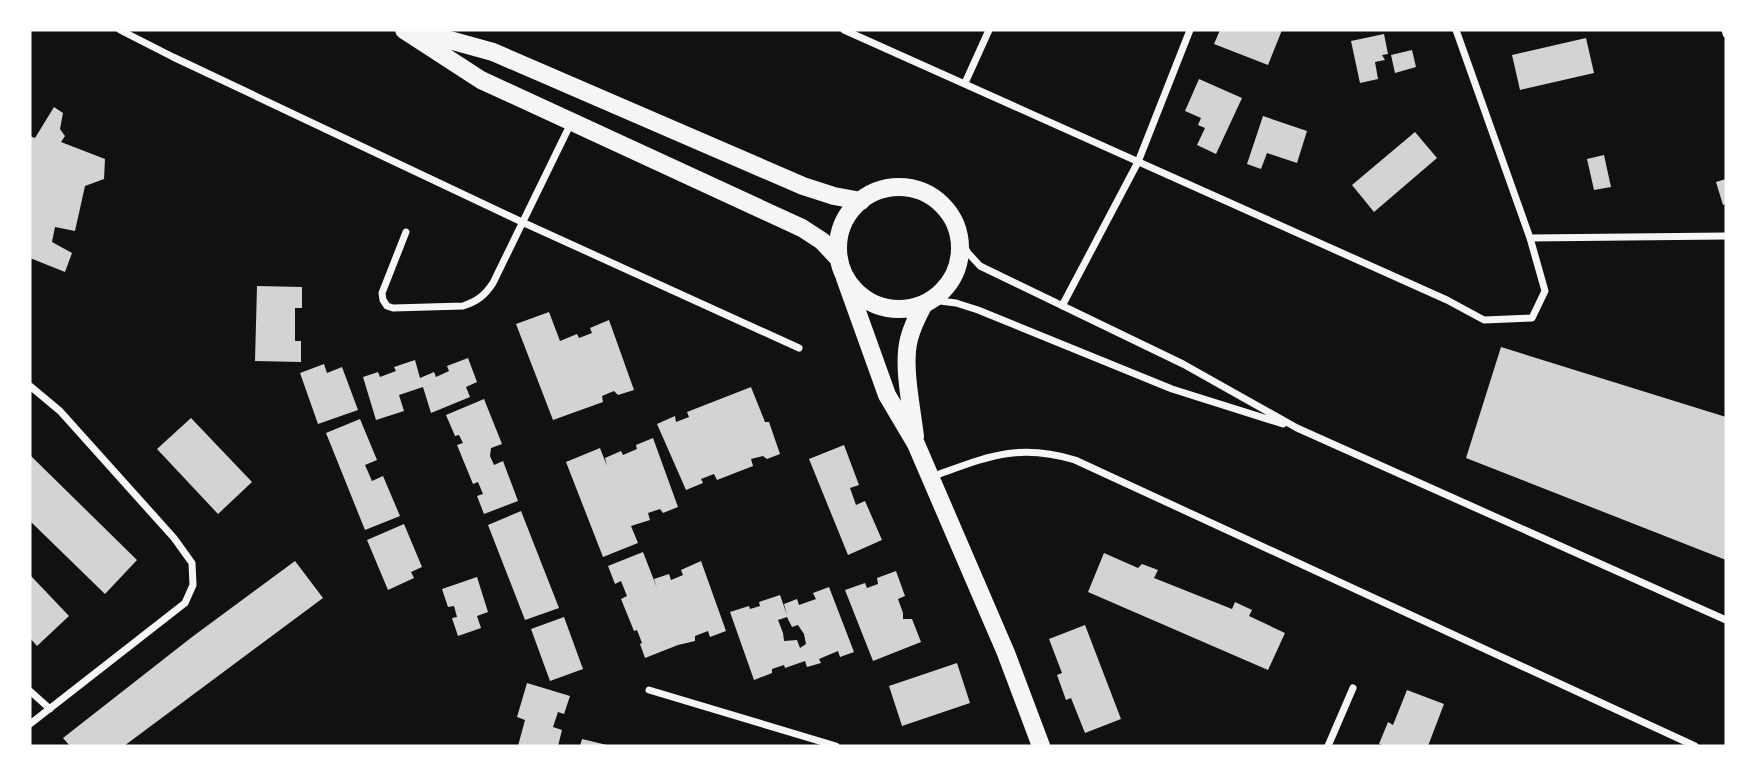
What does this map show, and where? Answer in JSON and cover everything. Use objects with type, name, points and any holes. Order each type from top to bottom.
[{"type":"main road","points":[[404,30],[481,80],[802,228],[822,241],[839,259]]},
{"type":"main road","points":[[412,30],[493,52],[803,186],[834,197],[861,201]]},
{"type":"main road","points":[[845,278],[859,295],[877,306],[895,310],[915,308],[928,302],[946,287],[956,271],[960,252],[959,239],[951,215],[937,201],[921,191],[900,187],[879,190],[861,201],[847,217],[839,237],[839,259],[845,278],[887,395],[916,444],[1006,653],[1041,746]]},
{"type":"main road","points":[[916,444],[906,365],[908,341],[916,320],[928,302]]},
{"type":"street","points":[[120,30],[522,222],[799,348]]},
{"type":"street","points":[[844,30],[1447,300],[1484,320],[1532,318],[1545,290],[1530,238],[1455,30]]},
{"type":"street","points":[[965,83],[989,30]]},
{"type":"street","points":[[1062,306],[1138,162],[1190,30]]},
{"type":"street","points":[[406,232],[382,293],[387,306],[463,306],[474,303],[484,296],[493,283],[572,122]]},
{"type":"street","points":[[1530,238],[1726,236]]},
{"type":"street","points":[[959,239],[980,266],[1182,364],[1297,428],[1726,620]]},
{"type":"street","points":[[928,302],[956,303],[978,310],[1172,389],[1297,428]]},
{"type":"street","points":[[30,386],[60,411],[174,538],[192,563],[194,585],[185,603],[30,724]]},
{"type":"street","points":[[930,477],[987,457],[1012,452],[1055,454],[1075,460],[1695,746]]},
{"type":"street","points":[[1328,746],[1353,688]]},
{"type":"street","points":[[649,690],[836,746]]},
{"type":"street","points":[[30,691],[50,709]]},
{"type":"building","points":[[1220,30],[1282,30],[1268,65],[1214,44]]},
{"type":"building","points":[[1384,34],[1388,54],[1382,55],[1385,60],[1375,62],[1378,79],[1360,83],[1351,41]]},
{"type":"building","points":[[1586,38],[1594,73],[1520,90],[1512,55]]},
{"type":"building","points":[[1412,50],[1416,67],[1395,73],[1391,55]]},
{"type":"building","points":[[1199,79],[1242,98],[1216,154],[1197,145],[1205,128],[1198,125],[1201,118],[1185,111]]},
{"type":"building","points":[[54,107],[63,113],[60,129],[65,136],[61,142],[105,159],[104,179],[85,186],[75,231],[55,227],[52,242],[72,253],[65,272],[30,258],[30,136],[35,138]]},
{"type":"building","points":[[1263,116],[1307,131],[1297,163],[1267,153],[1261,169],[1247,164]]},
{"type":"building","points":[[1415,132],[1437,158],[1374,212],[1352,185]]},
{"type":"building","points":[[1604,155],[1611,187],[1594,190],[1587,159]]},
{"type":"building","points":[[1726,179],[1726,204],[1723,205],[1716,182]]},
{"type":"building","points":[[257,286],[302,287],[302,308],[295,308],[295,341],[301,341],[301,362],[255,361]]},
{"type":"building","points":[[549,312],[560,341],[577,334],[579,338],[592,333],[590,328],[609,320],[634,390],[618,395],[614,391],[602,396],[603,402],[553,420],[516,324]]},
{"type":"building","points":[[1501,347],[1726,417],[1726,560],[1466,458]]},
{"type":"building","points":[[468,358],[477,382],[466,387],[470,397],[431,413],[423,387],[399,395],[404,411],[376,420],[363,377],[378,372],[380,377],[396,371],[394,367],[415,360],[420,378],[434,372],[436,377],[449,371],[447,366]]},
{"type":"building","points":[[324,364],[327,373],[342,367],[358,410],[318,424],[300,373]]},
{"type":"building","points":[[751,387],[765,422],[769,422],[780,454],[767,459],[763,456],[751,459],[753,466],[717,480],[714,474],[701,479],[703,483],[686,490],[657,424],[675,416],[676,422],[689,417],[687,412]]},
{"type":"building","points":[[484,399],[502,444],[491,448],[490,456],[494,465],[503,461],[518,501],[484,514],[477,496],[483,494],[478,482],[473,484],[457,445],[463,443],[459,435],[455,436],[446,415]]},
{"type":"building","points":[[191,418],[252,482],[218,514],[157,449]]},
{"type":"building","points":[[360,419],[377,460],[365,465],[372,481],[383,476],[400,516],[365,530],[326,433]]},
{"type":"building","points":[[653,438],[678,507],[663,513],[660,509],[648,513],[650,520],[631,526],[638,543],[603,557],[566,462],[600,448],[607,466],[605,458],[621,451],[623,455],[637,449],[636,445]]},
{"type":"building","points":[[844,445],[859,485],[850,488],[856,505],[865,501],[882,540],[848,555],[809,459]]},
{"type":"building","points":[[30,455],[137,560],[105,594],[30,521]]},
{"type":"building","points":[[521,511],[559,608],[525,620],[488,525]]},
{"type":"building","points":[[404,524],[422,567],[411,572],[414,578],[388,590],[367,540]]},
{"type":"building","points":[[643,552],[657,588],[654,579],[669,574],[671,580],[683,575],[681,570],[701,561],[726,631],[710,637],[708,631],[695,636],[695,641],[645,658],[637,630],[634,631],[621,599],[627,596],[621,581],[615,584],[608,566]]},
{"type":"building","points":[[1104,553],[1138,568],[1142,564],[1158,570],[1154,578],[1232,609],[1235,602],[1252,610],[1249,616],[1285,633],[1268,670],[1088,592]]},
{"type":"building","points":[[295,561],[323,598],[124,746],[70,746],[63,738],[192,637]]},
{"type":"building","points":[[896,571],[905,596],[898,599],[903,619],[912,619],[921,642],[873,661],[845,590],[865,583],[867,588],[878,584],[877,578]]},
{"type":"building","points":[[30,575],[69,616],[37,646],[30,638]]},
{"type":"building","points":[[477,577],[488,612],[477,616],[481,628],[458,636],[452,618],[457,617],[454,606],[448,607],[442,589]]},
{"type":"building","points":[[829,587],[854,652],[840,657],[838,651],[819,659],[821,663],[807,667],[805,661],[785,668],[784,665],[754,680],[730,612],[749,606],[750,609],[760,606],[759,602],[780,595],[787,615],[784,604],[797,599],[799,605],[816,599],[813,593]],"holes":[[[787,617],[792,627],[798,625],[804,634],[806,644],[800,648],[797,640],[784,641],[778,620]]]},
{"type":"building","points":[[564,617],[583,669],[550,681],[531,629]]},
{"type":"building","points":[[1085,625],[1121,719],[1085,733],[1071,698],[1066,700],[1057,675],[1062,673],[1049,639]]},
{"type":"building","points":[[957,663],[970,703],[902,726],[889,686]]},
{"type":"building","points":[[527,683],[570,696],[564,714],[558,712],[553,727],[562,730],[558,746],[518,746],[525,720],[517,717]]},
{"type":"building","points":[[1407,690],[1444,704],[1428,746],[1379,744],[1388,722],[1393,725]]},
{"type":"building","points":[[582,739],[607,745],[607,746],[580,746]]}]
